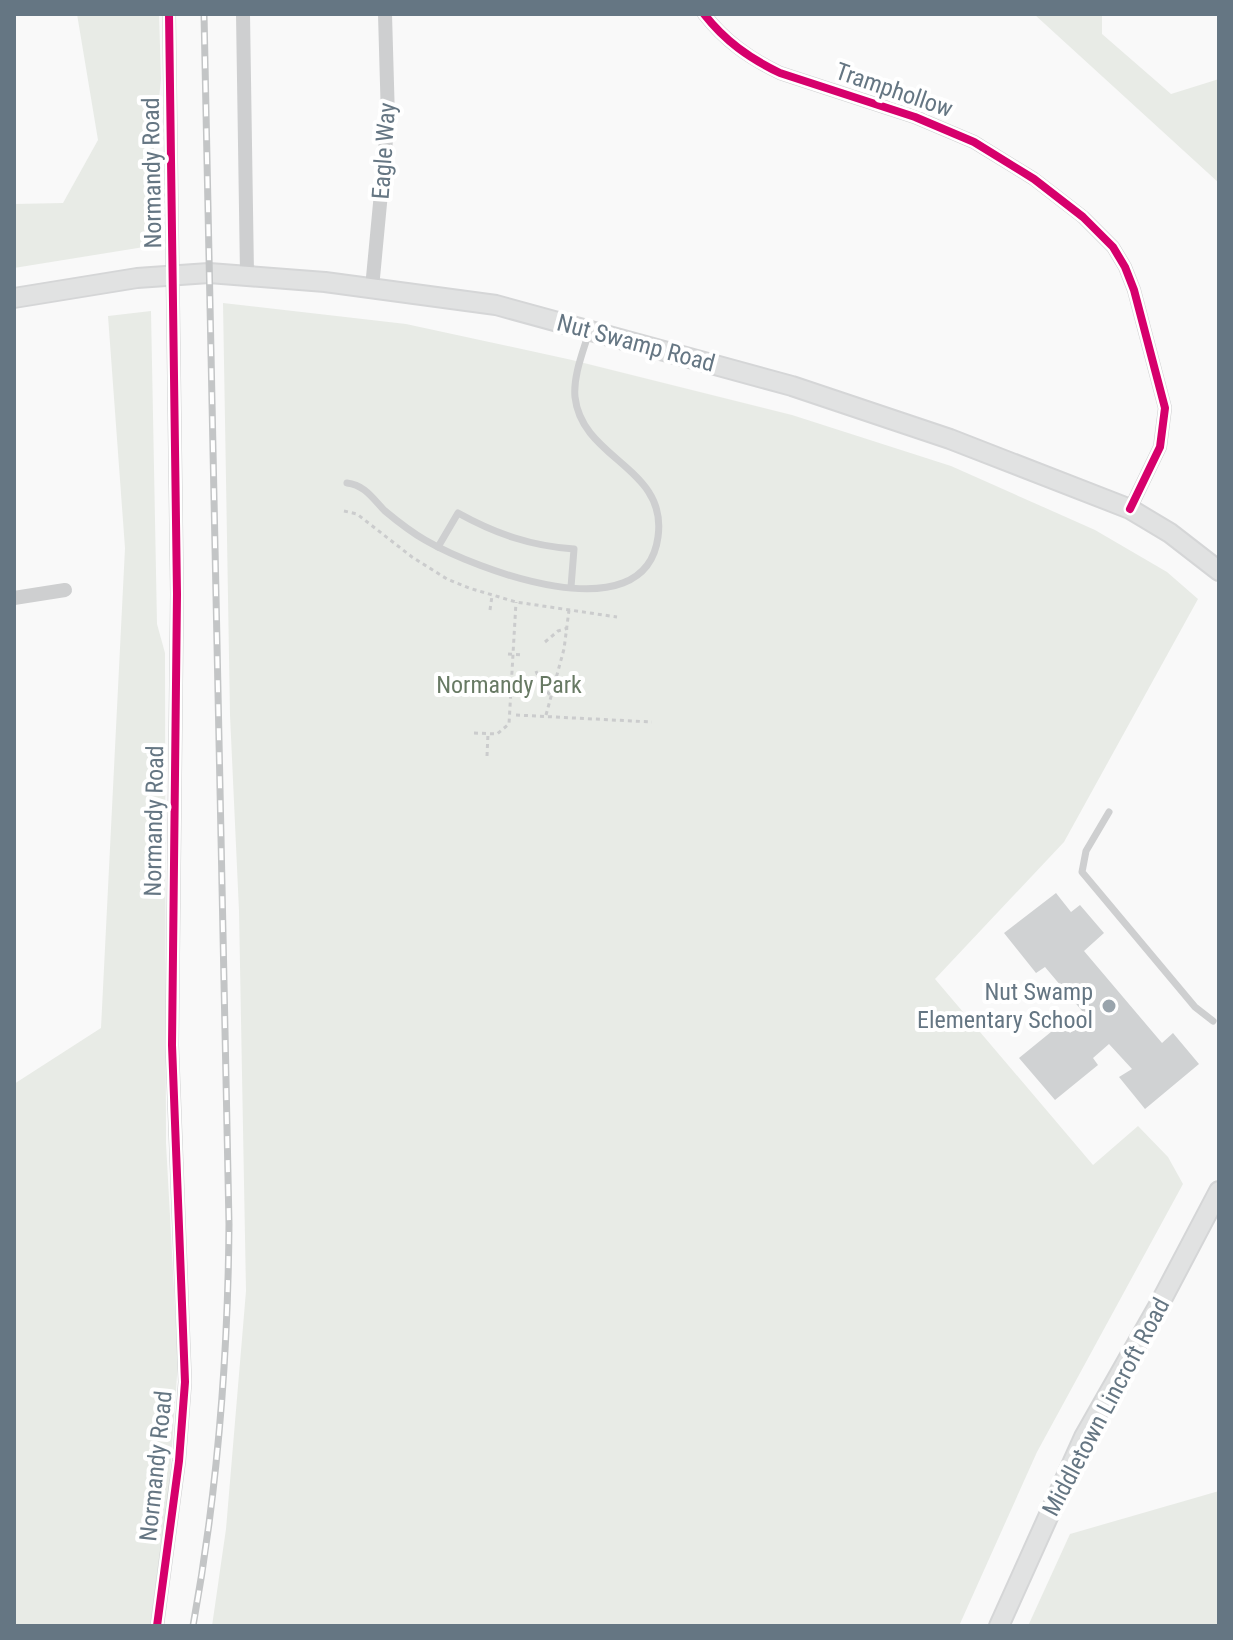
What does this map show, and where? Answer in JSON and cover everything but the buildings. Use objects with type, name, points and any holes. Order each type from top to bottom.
[{"type":"main road","name":"Nut Swamp Road","points":[[14,298],[174,274],[247,274],[496,305],[792,386],[887,417],[1130,509],[1170,533],[1219,571]]},
{"type":"main road","name":"Middletown Lincroft Road","points":[[999,1626],[1084,1437],[1219,1191]]},
{"type":"street","name":"Normandy Road","points":[[157,1626],[179,1461],[185,1382],[172,1045],[177,594],[169,14]]},
{"type":"street","points":[[243,14],[247,274]]},
{"type":"street","name":"Eagle Way","points":[[372,288],[388,119],[385,14]]},
{"type":"street","name":"Tramphollow","points":[[704,14],[729,42],[750,58],[780,73],[926,121],[984,148],[1034,179],[1083,217],[1113,247],[1134,290],[1165,408],[1160,447],[1130,509]]},
{"type":"street","points":[[14,598],[65,590]]},
{"type":"lane","points":[[347,483],[365,489],[386,511],[422,538],[491,570],[535,582],[571,587],[600,590],[621,584],[644,568],[657,547],[660,524],[656,504],[646,484],[597,441],[585,428],[578,413],[574,394],[576,379],[590,330]]},
{"type":"lane","points":[[438,547],[458,513],[514,540],[544,547],[574,549],[571,587]]},
{"type":"lane","points":[[1109,812],[1086,851],[1082,872],[1195,1007],[1213,1021]]},
{"type":"path","points":[[344,511],[357,514],[382,536],[447,579],[516,602],[617,617]]},
{"type":"path","points":[[490,610],[492,596]]},
{"type":"path","points":[[474,733],[497,734],[509,724],[510,654],[516,602]]},
{"type":"path","points":[[545,716],[568,628],[569,610]]},
{"type":"path","points":[[545,642],[558,631],[568,628]]},
{"type":"path","points":[[510,654],[522,655]]},
{"type":"path","points":[[536,671],[542,686],[551,696]]},
{"type":"path","points":[[516,715],[652,722]]},
{"type":"path","points":[[487,756],[488,734]]},
{"type":"green space","points":[[77,14],[159,14],[161,79],[144,247],[14,268],[14,204],[63,203],[98,140]]},
{"type":"green space","points":[[1034,14],[1102,14],[1102,34],[1171,94],[1219,79],[1219,183]]},
{"type":"green space","name":"Normandy Park","points":[[223,303],[406,324],[572,360],[792,415],[951,466],[1095,530],[1167,572],[1198,599],[1064,842],[935,979],[1093,1165],[1138,1126],[1168,1157],[1183,1184],[1037,1452],[959,1626],[212,1626],[226,1529],[246,1291],[239,911],[230,715]]},
{"type":"green space","points":[[151,311],[157,624],[165,653],[166,1143],[178,1362],[169,1487],[150,1626],[14,1626],[14,1084],[101,1028],[125,548],[108,316]]},
{"type":"green space","points":[[1219,1491],[1219,1626],[1028,1626],[1070,1534]]},
{"type":"railway","points":[[193,1626],[209,1526],[220,1426],[229,1224],[204,14]]},
{"type":"cycle path","points":[[157,1626],[179,1461],[185,1382],[172,1045],[177,594],[169,14]]},
{"type":"cycle path","points":[[704,14],[738,48],[780,73],[915,117],[974,142],[1034,179],[1083,217],[1113,247],[1134,290],[1165,408],[1160,447],[1130,509]]},
{"type":"place","name":"Nut Swamp Elementary School","points":[[1109,1006]]}]
